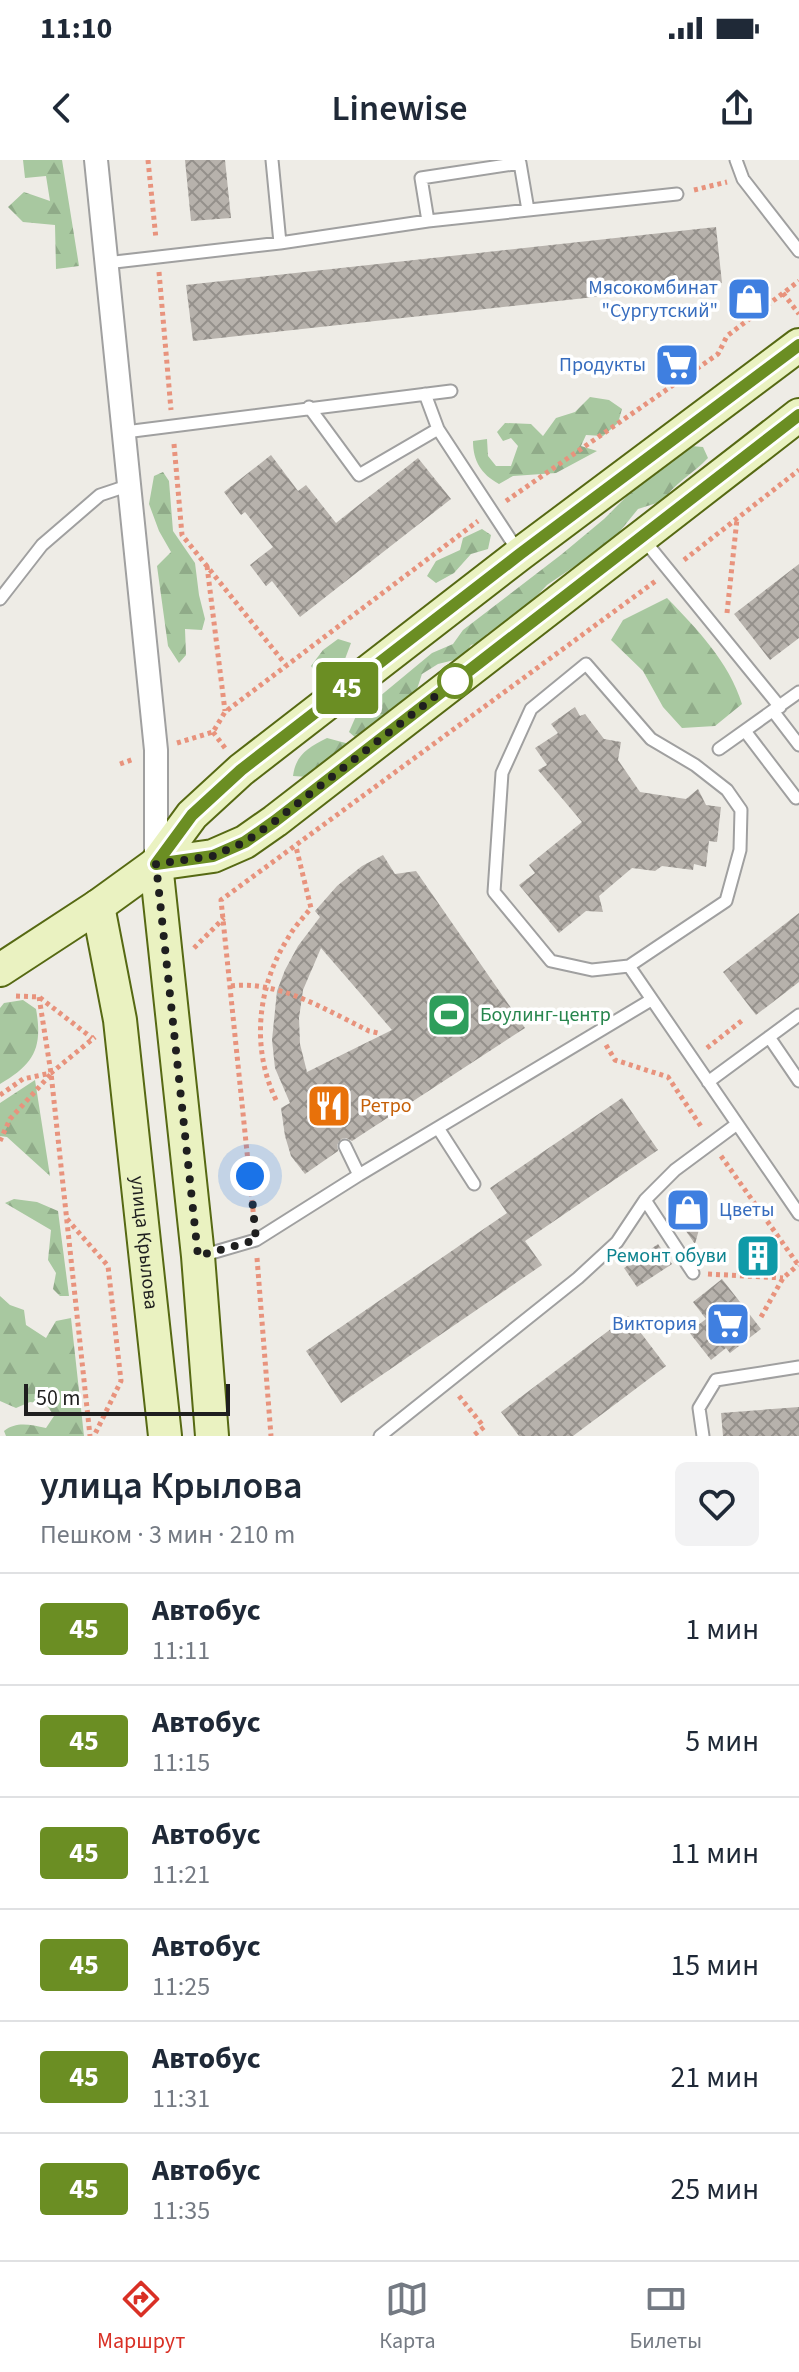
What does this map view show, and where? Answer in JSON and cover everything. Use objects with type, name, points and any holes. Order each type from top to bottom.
[{"type":"main road","points":[[4,983],[98,906],[156,864],[192,815],[241,770],[520,554],[799,345]]},
{"type":"main road","points":[[156,864],[213,856],[255,835],[799,415]]},
{"type":"main road","points":[[156,864],[198,1256],[212,1436]]},
{"type":"main road","name":"улица Крылова","points":[[98,906],[120,1020],[165,1436]]},
{"type":"street","points":[[96,160],[156,750],[156,864]]},
{"type":"lane","points":[[272,160],[280,243]]},
{"type":"lane","points":[[736,160],[743,179],[799,251]]},
{"type":"lane","points":[[428,221],[421,178],[520,163],[528,210]]},
{"type":"lane","points":[[106,263],[280,243],[428,221],[677,194]]},
{"type":"lane","points":[[125,432],[451,391]]},
{"type":"lane","points":[[425,394],[438,429],[520,554]]},
{"type":"lane","points":[[309,407],[359,475],[438,429]]},
{"type":"lane","points":[[0,599],[42,545],[100,495],[130,485]]},
{"type":"lane","points":[[641,537],[725,638],[799,745]]},
{"type":"lane","points":[[586,664],[651,739],[695,765],[727,790],[741,810],[740,850],[726,901],[629,966],[592,970],[551,961],[494,892],[502,773],[531,709],[586,664]]},
{"type":"lane","points":[[719,749],[799,692]]},
{"type":"lane","points":[[745,731],[796,798]]},
{"type":"lane","points":[[629,966],[799,1214]]},
{"type":"lane","points":[[198,1256],[256,1240],[651,1000]]},
{"type":"lane","points":[[708,1082],[799,1015]]},
{"type":"lane","points":[[769,1037],[799,1081]]},
{"type":"lane","points":[[380,1436],[578,1278],[617,1242],[645,1200],[675,1170],[737,1124]]},
{"type":"lane","points":[[438,1128],[474,1184]]},
{"type":"lane","points":[[345,1146],[359,1175]]},
{"type":"lane","points":[[645,1200],[693,1273]]},
{"type":"lane","points":[[703,1436],[699,1408],[716,1380],[799,1367]]},
{"type":"path","points":[[677,194],[743,179]]},
{"type":"path","points":[[120,764],[213,732],[225,712],[493,510],[718,354],[727,336],[799,281]]},
{"type":"path","points":[[783,293],[799,314]]},
{"type":"path","points":[[271,1436],[256,1240],[221,900],[668,572],[799,470]]},
{"type":"path","points":[[725,638],[737,518]]},
{"type":"path","points":[[207,566],[225,712]]},
{"type":"path","points":[[276,1100],[266,1080],[260,1045],[261,1013],[265,989],[275,962],[288,937],[311,908],[296,847]]},
{"type":"path","points":[[4,983],[39,997],[93,1038]]},
{"type":"path","points":[[231,986],[244,984],[302,997],[378,1033]]},
{"type":"path","points":[[39,997],[51,1073],[92,1436]]},
{"type":"path","points":[[0,1141],[10,1119],[51,1073]]},
{"type":"path","points":[[67,1218],[108,1266],[121,1381],[92,1436]]},
{"type":"path","points":[[761,1317],[783,1278],[798,1265]]},
{"type":"path","points":[[693,1273],[783,1278]]},
{"type":"path","points":[[448,1382],[484,1427],[473,1436]]},
{"type":"green space","points":[[23,160],[62,160],[79,266],[56,269],[55,225],[23,222],[8,207],[24,192],[50,201],[46,176],[25,178]]},
{"type":"green space","points":[[590,397],[609,400],[622,409],[618,423],[603,436],[586,435],[581,446],[597,451],[556,473],[513,476],[499,484],[479,466],[473,441],[487,439],[488,456],[496,466],[511,466],[518,446],[511,438],[503,441],[497,432],[505,423],[531,424],[543,436],[556,418],[575,412]]},
{"type":"green space","points":[[691,446],[703,447],[708,458],[672,489],[663,501],[638,509],[612,541],[547,585],[530,603],[487,634],[482,642],[471,645],[462,658],[438,664],[422,674],[412,704],[356,738],[349,732],[356,716],[432,653],[453,644],[463,630],[562,554],[639,484]]},
{"type":"green space","points":[[163,472],[169,481],[173,531],[195,563],[205,619],[202,630],[185,629],[186,655],[179,663],[168,646],[157,566],[171,552],[149,504],[154,476]]},
{"type":"green space","points":[[482,529],[491,535],[488,549],[471,554],[454,573],[436,583],[427,576],[436,561],[460,550],[463,538]]},
{"type":"green space","points":[[667,598],[711,647],[729,674],[742,704],[715,726],[682,728],[663,707],[643,671],[611,640],[623,620]]},
{"type":"green space","points":[[338,639],[351,643],[345,659],[326,673],[315,672],[311,666],[323,650]]},
{"type":"green space","points":[[327,738],[353,745],[308,777],[293,776],[304,752]]},
{"type":"green space","points":[[23,1000],[36,1009],[37,1045],[28,1062],[0,1084],[0,1008],[4,1003]]},
{"type":"green space","points":[[35,1080],[50,1176],[7,1137],[0,1136],[0,1103]]},
{"type":"green space","points":[[14,1199],[37,1202],[58,1211],[69,1296],[60,1296],[53,1289],[56,1273],[48,1260],[51,1230],[5,1203]]},
{"type":"green space","points":[[0,1296],[10,1305],[24,1310],[26,1325],[46,1338],[56,1321],[71,1318],[84,1436],[6,1436],[4,1431],[19,1425],[46,1428],[54,1416],[46,1404],[30,1402],[16,1408],[0,1401]]},
{"type":"building","points":[[185,160],[225,160],[231,218],[191,221]]},
{"type":"building","points":[[716,227],[722,283],[193,341],[186,285]]},
{"type":"building","points":[[271,455],[298,491],[306,485],[336,523],[418,458],[451,499],[300,617],[272,581],[266,586],[250,565],[273,547],[245,512],[241,515],[224,492]]},
{"type":"building","points":[[799,564],[799,638],[770,660],[734,614]]},
{"type":"building","points":[[575,707],[580,716],[585,714],[604,739],[621,742],[618,760],[640,792],[686,799],[698,789],[706,805],[721,807],[717,842],[709,841],[706,867],[694,864],[693,870],[662,866],[655,871],[632,868],[599,896],[603,912],[586,911],[559,933],[519,885],[535,873],[529,865],[582,822],[538,770],[547,765],[535,748],[558,733],[551,724]]},
{"type":"building","name":"Боулинг-центр","points":[[383,855],[395,874],[416,871],[525,1028],[352,1141],[341,1139],[337,1145],[338,1151],[305,1174],[291,1156],[285,1136],[281,1108],[290,1103],[275,1068],[272,1040],[277,991],[298,946],[320,917],[315,911],[337,886],[362,866]],"holes":[[[321,948],[392,1030],[307,1072],[300,1044],[299,1018],[303,990]]]},
{"type":"building","points":[[799,913],[799,982],[756,1015],[723,972]]},
{"type":"building","points":[[622,1098],[658,1150],[525,1241],[542,1265],[341,1403],[306,1351],[507,1213],[490,1188]]},
{"type":"building","name":"Цветы","points":[[686,1191],[692,1201],[706,1204],[695,1244],[667,1204]]},
{"type":"building","points":[[658,1244],[672,1264],[637,1287],[624,1268]]},
{"type":"building","name":"Виктория","points":[[722,1279],[761,1329],[730,1353],[726,1348],[711,1360],[689,1332],[706,1319],[693,1302]]},
{"type":"building","points":[[628,1316],[666,1366],[573,1436],[519,1436],[501,1412]]},
{"type":"building","points":[[799,1407],[799,1436],[723,1436],[721,1413]]},
{"type":"bus line","name":"45","points":[[799,345],[520,554],[241,770],[192,815],[156,864],[213,856],[245,842],[799,415]]},
{"type":"place","name":"Мясокомбинат \"Сургутский\"","points":[[749,299]]},
{"type":"place","name":"Продукты","points":[[677,365]]},
{"type":"place","name":"Боулинг-центр","points":[[449,1015]]},
{"type":"place","name":"Ретро","points":[[329,1106]]},
{"type":"place","name":"Цветы","points":[[688,1210]]},
{"type":"place","name":"Ремонт обуви","points":[[758,1256]]},
{"type":"place","name":"Виктория","points":[[728,1324]]},
{"type":"route","points":[[250,1176],[256,1240],[198,1256],[156,864],[213,856],[245,842],[455,681]]}]
